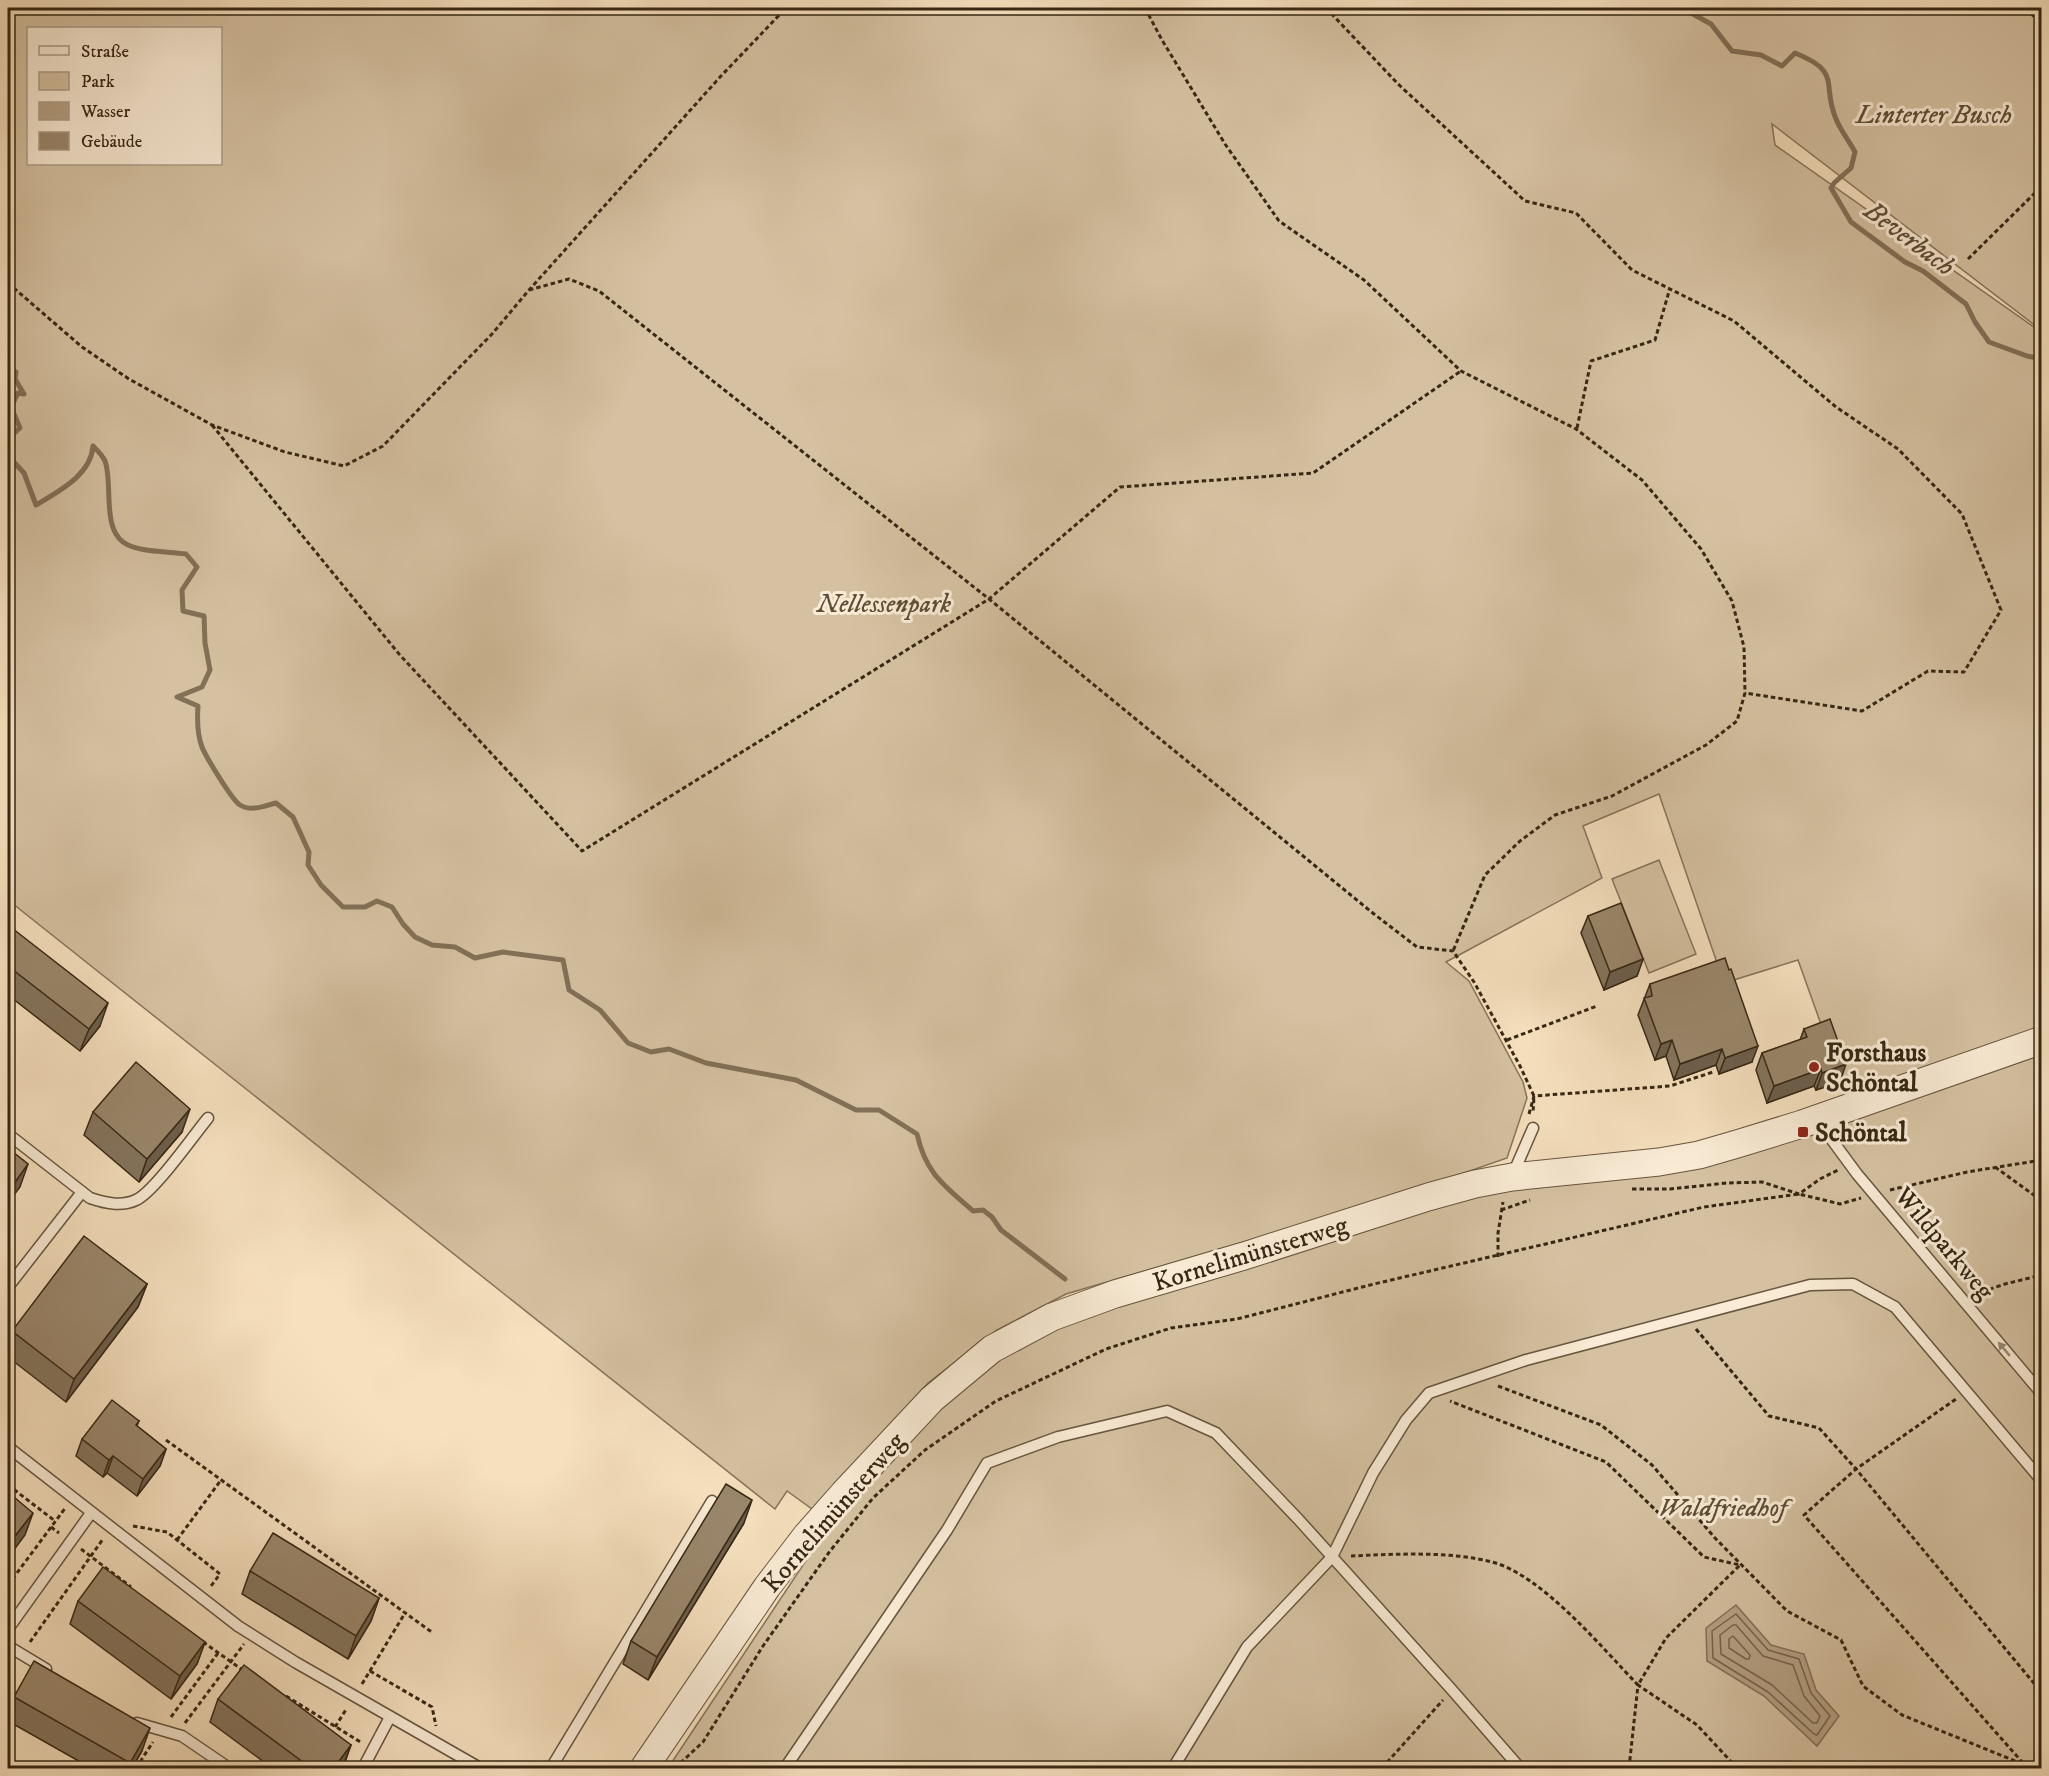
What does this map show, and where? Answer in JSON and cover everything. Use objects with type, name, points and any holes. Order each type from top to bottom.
[{"type":"street","name":"Kornelimünsterweg","points":[[646,1768],[767,1587],[806,1536],[932,1399],[992,1349],[1052,1317],[1115,1294],[1244,1256],[1428,1197],[1512,1177],[1659,1162],[1698,1155],[1821,1117],[2042,1040]]},
{"type":"lane","name":"Wildparkweg","points":[[1821,1117],[1832,1140],[1850,1164],[2042,1394]]},
{"type":"lane","points":[[8,1134],[90,1198],[105,1203],[122,1204],[137,1200],[149,1190],[208,1118]]},
{"type":"lane","points":[[1512,1177],[1533,1128]]},
{"type":"lane","points":[[8,1287],[81,1192]]},
{"type":"lane","points":[[1173,1768],[1247,1647],[1332,1557],[1379,1465],[1406,1420],[1429,1393],[1474,1377],[1526,1360],[1810,1285],[1853,1284],[1895,1307],[2042,1481]]},
{"type":"lane","points":[[785,1768],[947,1530],[987,1463],[1058,1437],[1167,1411],[1216,1432],[1332,1557],[1520,1768]]},
{"type":"lane","points":[[8,1447],[251,1634],[480,1768]]},
{"type":"lane","points":[[550,1768],[712,1501]]},
{"type":"lane","points":[[8,1629],[91,1512]]},
{"type":"lane","points":[[8,1646],[52,1673]]},
{"type":"lane","points":[[122,1715],[143,1726],[177,1734],[195,1743],[229,1768]]},
{"type":"lane","points":[[363,1768],[390,1717]]},
{"type":"path","points":[[8,283],[82,347],[129,380],[212,425],[285,452],[344,466],[383,446],[492,334],[529,290],[786,8]]},
{"type":"path","points":[[1145,8],[1226,144],[1279,221],[1364,280],[1461,371],[1576,429],[1642,480],[1701,549],[1732,601],[1744,647],[1745,693],[1737,721],[1706,745],[1612,796],[1555,815],[1520,841],[1485,875],[1453,951]]},
{"type":"path","points":[[1326,8],[1398,84],[1525,201],[1576,213],[1632,270],[1734,321],[1836,407],[1899,448],[1962,514],[2001,610],[1964,672],[1928,670],[1862,711],[1745,693]]},
{"type":"path","points":[[2025,8],[2042,24]]},
{"type":"path","points":[[1968,258],[2042,186]]},
{"type":"path","points":[[529,290],[569,279],[599,291],[989,599],[1391,927],[1417,947],[1453,951],[1474,982],[1507,1040],[1534,1096],[1533,1128]]},
{"type":"path","points":[[1576,429],[1591,361],[1655,340],[1670,288]]},
{"type":"path","points":[[212,425],[399,654],[582,851],[989,599],[1120,487],[1313,473],[1461,371]]},
{"type":"path","points":[[1507,1040],[1597,1006]]},
{"type":"path","points":[[1534,1096],[1670,1086],[1713,1072]]},
{"type":"path","points":[[1528,1116],[1534,1096]]},
{"type":"path","points":[[1625,1189],[1670,1189],[1762,1182],[1840,1204],[1967,1172],[2042,1160]]},
{"type":"path","points":[[675,1768],[703,1742],[763,1646],[830,1551],[873,1498],[925,1450],[996,1401],[1106,1349],[1171,1328],[1237,1319],[1374,1284],[1704,1208],[1799,1194],[1820,1179],[1850,1164]]},
{"type":"path","points":[[1995,1167],[2042,1201]]},
{"type":"path","points":[[1498,1257],[1501,1210],[1504,1194],[1512,1177]]},
{"type":"path","points":[[1501,1210],[1533,1199]]},
{"type":"path","points":[[1962,1299],[2005,1284],[2042,1275]]},
{"type":"path","points":[[1687,1318],[1769,1416],[1819,1428],[1856,1469],[2042,1693]]},
{"type":"path","points":[[1474,1377],[1601,1425],[1652,1465],[1740,1565],[1787,1611],[1841,1640],[1863,1686],[1902,1714],[2026,1767]]},
{"type":"path","points":[[1967,1391],[1856,1469],[1804,1515],[2026,1767]]},
{"type":"path","points":[[1429,1393],[1606,1462],[1704,1557],[1740,1565]]},
{"type":"path","points":[[166,1440],[433,1633]]},
{"type":"path","points":[[177,1540],[221,1480]]},
{"type":"path","points":[[8,1485],[55,1521]]},
{"type":"path","points":[[8,1585],[73,1498]]},
{"type":"path","points":[[8,1676],[21,1654],[111,1528],[132,1526],[167,1532],[220,1574],[202,1598]]},
{"type":"path","points":[[51,1527],[136,1591]]},
{"type":"path","points":[[1332,1557],[1435,1554],[1494,1562],[1531,1581],[1574,1619],[1638,1685],[1697,1725],[1737,1768]]},
{"type":"path","points":[[1629,1768],[1638,1685],[1666,1638],[1740,1565]]},
{"type":"path","points":[[335,1726],[405,1613]]},
{"type":"path","points":[[177,1734],[251,1634]]},
{"type":"path","points":[[200,1639],[249,1674]]},
{"type":"path","points":[[136,1768],[218,1653]]},
{"type":"path","points":[[370,1671],[432,1707],[441,1746]]},
{"type":"path","points":[[1382,1768],[1452,1690]]},
{"type":"path","points":[[278,1691],[373,1750]]},
{"type":"green space","name":"Nellessenpark","points":[[8,8],[2041,8],[2041,330],[1772,124],[1775,145],[2041,332],[2041,1027],[1846,1094],[1798,960],[1724,983],[1659,794],[1583,826],[1602,878],[1446,962],[1469,981],[1523,1082],[1527,1098],[1507,1158],[1387,1200],[1066,1294],[997,1330],[928,1383],[812,1509],[787,1491],[775,1509],[8,900]]},
{"type":"green space","points":[[1659,860],[1696,954],[1649,973],[1612,879]]},
{"type":"green space","name":"Waldfriedhof","points":[[2041,1050],[2041,1768],[668,1768],[831,1523],[936,1410],[995,1360],[1055,1326],[1505,1186],[1674,1167]]},
{"type":"water","points":[[1736,1605],[1771,1645],[1804,1654],[1816,1690],[1839,1716],[1817,1746],[1764,1696],[1707,1661],[1706,1628]]},
{"type":"building","points":[[1621,903],[1643,959],[1610,972],[1588,916]]},
{"type":"building","points":[[8,925],[108,1003],[89,1029],[8,966]]},
{"type":"building","points":[[1725,958],[1758,1046],[1725,1058],[1722,1049],[1680,1064],[1672,1040],[1661,1044],[1644,998],[1652,996],[1650,984]]},
{"type":"building","points":[[1830,1019],[1846,1064],[1822,1073],[1821,1069],[1774,1086],[1762,1053],[1807,1037],[1804,1029]]},
{"type":"building","points":[[136,1062],[190,1109],[147,1159],[93,1112]]},
{"type":"building","points":[[8,1148],[28,1164],[8,1192]]},
{"type":"building","points":[[84,1236],[147,1284],[74,1379],[12,1331]]},
{"type":"building","points":[[112,1400],[139,1421],[136,1425],[166,1449],[143,1479],[113,1456],[109,1460],[82,1439]]},
{"type":"building","points":[[726,1484],[752,1500],[657,1657],[631,1641]]},
{"type":"building","points":[[8,1492],[33,1513],[8,1545]]},
{"type":"building","points":[[273,1533],[379,1598],[356,1636],[250,1571]]},
{"type":"building","points":[[103,1567],[205,1642],[180,1676],[78,1601]]},
{"type":"building","points":[[34,1661],[150,1728],[130,1763],[14,1697]]},
{"type":"building","points":[[244,1665],[351,1745],[334,1768],[311,1768],[218,1699]]},
{"type":"waterway","name":"Beverbach","points":[[1682,8],[1711,24],[1732,51],[1761,55],[1782,66],[1795,53],[1820,66],[1828,80],[1836,119],[1855,152],[1851,168],[1831,188],[1851,222],[1905,262],[1923,271],[1966,304],[1989,342],[2042,359]]},
{"type":"waterway","points":[[8,370],[16,372],[15,379],[24,394],[18,393],[11,407],[20,428],[8,439]]},
{"type":"waterway","points":[[8,462],[12,460],[24,473],[36,505],[64,488],[80,474],[91,456],[93,446],[105,461],[112,526],[123,542],[137,548],[186,554],[197,567],[182,590],[183,611],[204,616],[205,643],[210,670],[202,687],[177,697],[198,706],[198,727],[202,747],[231,795],[240,805],[249,808],[276,803],[293,817],[309,852],[308,865],[321,885],[343,907],[365,907],[377,901],[392,907],[415,937],[432,945],[455,947],[475,958],[503,952],[563,960],[569,990],[600,1010],[628,1043],[651,1052],[669,1049],[706,1063],[796,1080],[856,1110],[879,1110],[917,1134],[925,1159],[953,1194],[973,1211],[983,1210],[992,1217],[1001,1230],[1065,1279]]},
{"type":"place","name":"Forsthaus Schöntal","points":[[1814,1067]]},
{"type":"place","name":"Schöntal","points":[[1803,1132]]},
{"type":"park label","name":"Linterter Busch","points":[[1934,114]]}]
